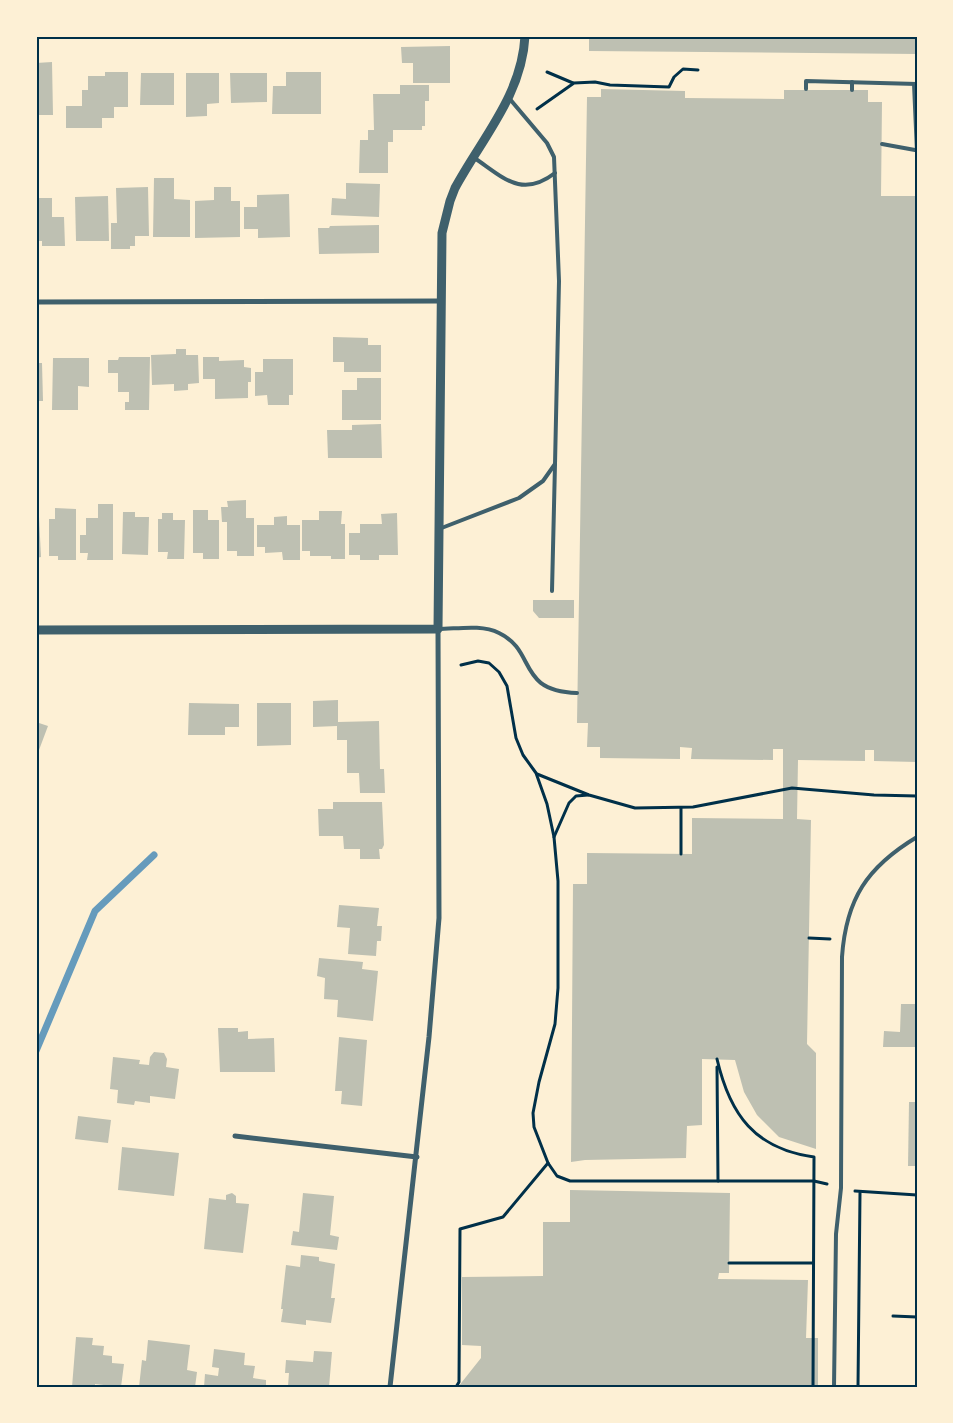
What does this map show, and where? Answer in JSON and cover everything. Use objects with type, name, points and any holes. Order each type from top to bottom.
[{"type":"street","points":[[390,1387],[417,1157],[439,918],[438,629],[442,233],[445,217],[455,188],[509,98],[520,71],[526,36]]},
{"type":"street","points":[[36,302],[440,301]]},
{"type":"street","points":[[36,630],[438,629]]},
{"type":"street","points":[[235,1136],[417,1157]]},
{"type":"lane","points":[[806,90],[806,81],[915,84],[916,151],[882,144]]},
{"type":"lane","points":[[852,82],[852,90]]},
{"type":"lane","points":[[509,98],[547,143],[554,157],[558,281],[552,591]]},
{"type":"lane","points":[[473,157],[506,179],[525,186],[542,183],[555,173]]},
{"type":"lane","points":[[439,529],[519,498],[543,481],[555,464]]},
{"type":"lane","points":[[438,629],[482,628],[498,632],[518,648],[527,667],[536,679],[556,690],[577,693]]},
{"type":"lane","points":[[834,1387],[836,1234],[841,1188],[843,939],[850,906],[862,887],[897,850],[917,837]]},
{"type":"path","points":[[547,72],[574,83],[595,82],[610,85],[669,87],[674,77],[683,69],[698,70]]},
{"type":"path","points":[[537,109],[574,83]]},
{"type":"path","points":[[463,664],[478,660],[489,663],[499,672],[507,686],[516,738],[523,755],[536,774],[547,804],[554,837],[559,931],[555,1024],[539,1082],[533,1113],[534,1127],[548,1163],[557,1176],[570,1181],[814,1181],[860,1192],[917,1195]]},
{"type":"path","points":[[536,774],[589,795],[636,808],[681,808],[792,788],[874,795],[917,796]]},
{"type":"path","points":[[554,837],[569,803],[576,796],[589,795]]},
{"type":"path","points":[[680,854],[681,808]]},
{"type":"path","points":[[809,938],[843,939]]},
{"type":"path","points":[[718,1181],[717,1060],[727,1094],[742,1121],[760,1136],[779,1147],[800,1155],[814,1157],[813,1387]]},
{"type":"path","points":[[456,1387],[459,1382],[460,1229],[503,1217],[548,1163]]},
{"type":"path","points":[[858,1387],[859,1246],[862,1216],[860,1192]]},
{"type":"path","points":[[729,1262],[814,1264]]},
{"type":"path","points":[[893,1316],[917,1317]]},
{"type":"building","points":[[589,36],[917,36],[917,54],[589,51]]},
{"type":"building","points":[[450,46],[450,83],[413,83],[413,63],[402,63],[401,47]]},
{"type":"building","points":[[52,62],[53,115],[39,115],[38,104],[36,104],[36,63]]},
{"type":"building","points":[[105,72],[128,72],[128,107],[114,107],[114,118],[102,118],[102,128],[66,128],[66,106],[82,106],[82,90],[88,90],[88,76],[105,76]]},
{"type":"building","points":[[286,72],[321,72],[321,114],[272,114],[273,86],[286,86]]},
{"type":"building","points":[[141,73],[174,73],[174,105],[140,105]]},
{"type":"building","points":[[186,73],[219,73],[219,103],[207,104],[207,116],[186,117]]},
{"type":"building","points":[[230,73],[267,73],[267,102],[231,103]]},
{"type":"building","points":[[400,85],[429,85],[429,101],[425,101],[425,126],[422,126],[422,130],[393,130],[393,142],[388,142],[388,173],[359,173],[360,140],[368,140],[368,130],[374,130],[373,94],[400,94]]},
{"type":"building","points":[[601,89],[685,91],[685,98],[784,99],[784,90],[868,90],[868,102],[882,102],[881,196],[917,196],[917,762],[874,761],[874,750],[865,750],[865,761],[798,760],[797,819],[811,820],[807,1044],[816,1053],[816,1149],[779,1137],[757,1115],[744,1092],[735,1060],[702,1059],[702,1125],[687,1126],[686,1158],[585,1160],[571,1162],[573,884],[587,884],[587,853],[692,854],[692,818],[783,819],[783,749],[773,749],[773,760],[691,759],[692,748],[680,747],[680,759],[600,758],[600,747],[587,747],[588,723],[577,723],[587,97],[601,97]]},
{"type":"building","points":[[154,178],[174,178],[174,199],[190,200],[190,237],[153,237]]},
{"type":"building","points":[[346,183],[380,184],[379,217],[331,215],[332,198],[346,199]]},
{"type":"building","points":[[148,187],[149,236],[135,236],[135,246],[130,246],[130,249],[111,249],[111,223],[117,223],[116,188]]},
{"type":"building","points":[[214,187],[231,187],[231,201],[240,201],[240,237],[195,238],[195,201],[214,200]]},
{"type":"building","points":[[289,194],[290,237],[258,238],[258,229],[244,229],[244,207],[257,207],[257,195]]},
{"type":"building","points":[[108,196],[109,241],[76,241],[75,197]]},
{"type":"building","points":[[36,198],[52,198],[52,217],[64,217],[65,246],[42,246],[42,241],[36,241]]},
{"type":"building","points":[[379,225],[379,253],[319,254],[318,228]]},
{"type":"building","points":[[333,337],[368,338],[368,345],[381,345],[381,372],[344,372],[344,362],[333,362]]},
{"type":"building","points":[[176,349],[186,349],[186,355],[198,355],[199,383],[188,384],[188,390],[174,391],[174,384],[152,385],[151,355],[176,354]]},
{"type":"building","points":[[119,357],[150,357],[149,410],[125,410],[125,402],[129,402],[129,392],[118,392],[118,373],[108,373],[108,360],[118,360]]},
{"type":"building","points":[[203,357],[219,357],[219,361],[244,360],[244,367],[251,368],[251,382],[248,382],[248,398],[215,399],[215,379],[203,379]]},
{"type":"building","points":[[53,358],[89,358],[89,387],[78,386],[78,410],[52,410]]},
{"type":"building","points":[[263,359],[293,359],[293,395],[289,395],[289,405],[268,405],[267,395],[255,396],[255,372],[263,372]]},
{"type":"building","points":[[36,363],[42,363],[43,401],[36,401]]},
{"type":"building","points":[[357,378],[381,378],[381,420],[342,420],[342,390],[357,390]]},
{"type":"building","points":[[381,424],[382,458],[328,458],[327,430],[352,430],[352,425]]},
{"type":"building","points":[[246,500],[246,518],[254,518],[254,556],[237,556],[237,551],[227,551],[227,522],[222,522],[221,507],[228,507],[227,501]]},
{"type":"building","points":[[98,504],[113,504],[113,560],[87,560],[88,553],[80,553],[80,535],[86,535],[86,518],[98,518]]},
{"type":"building","points":[[55,508],[76,509],[76,560],[58,560],[58,556],[49,556],[49,519],[55,519]]},
{"type":"building","points":[[193,510],[208,510],[208,520],[219,520],[219,559],[203,559],[203,553],[193,553]]},
{"type":"building","points":[[319,511],[342,511],[341,524],[345,524],[345,559],[331,559],[331,556],[310,556],[310,551],[302,551],[302,520],[319,520]]},
{"type":"building","points":[[123,512],[135,512],[135,517],[149,517],[148,555],[122,554]]},
{"type":"building","points":[[162,513],[173,513],[173,520],[185,520],[184,559],[167,559],[168,552],[158,552],[158,519],[162,519]]},
{"type":"building","points":[[397,513],[398,555],[379,555],[379,560],[360,560],[360,555],[349,555],[349,533],[360,533],[360,524],[382,524],[381,514]]},
{"type":"building","points":[[287,516],[287,525],[300,525],[300,560],[283,560],[282,552],[265,553],[265,547],[257,547],[257,525],[274,525],[274,517]]},
{"type":"building","points":[[36,517],[39,517],[41,557],[36,558]]},
{"type":"building","points":[[533,600],[574,600],[574,618],[539,618],[533,611]]},
{"type":"building","points":[[338,700],[338,722],[379,721],[380,769],[384,769],[385,793],[360,793],[359,773],[347,773],[347,740],[337,740],[337,726],[313,727],[313,701]]},
{"type":"building","points":[[189,703],[239,704],[239,727],[225,727],[225,735],[188,735]]},
{"type":"building","points":[[257,703],[291,703],[291,745],[257,746]]},
{"type":"building","points":[[36,722],[48,726],[36,758]]},
{"type":"building","points":[[333,802],[382,802],[384,845],[382,849],[379,849],[380,859],[360,859],[360,849],[344,849],[343,836],[319,836],[318,809],[333,809]]},
{"type":"building","points":[[339,905],[379,908],[377,926],[382,926],[381,941],[377,941],[376,956],[348,954],[350,928],[337,927]]},
{"type":"building","points":[[319,958],[363,962],[362,969],[378,971],[373,1021],[337,1017],[338,1000],[324,999],[325,978],[317,976]]},
{"type":"building","points":[[901,1004],[917,1004],[917,1047],[883,1047],[884,1031],[900,1032]]},
{"type":"building","points":[[218,1028],[238,1028],[238,1032],[248,1031],[248,1039],[274,1038],[275,1072],[220,1072]]},
{"type":"building","points":[[339,1037],[367,1040],[362,1106],[341,1104],[342,1091],[335,1091]]},
{"type":"building","points":[[154,1052],[164,1053],[167,1059],[166,1067],[179,1069],[175,1099],[150,1096],[150,1103],[135,1101],[134,1105],[117,1103],[118,1090],[110,1089],[113,1057],[140,1060],[139,1064],[149,1065],[150,1057]]},
{"type":"building","points":[[909,1102],[917,1102],[917,1166],[908,1166]]},
{"type":"building","points":[[78,1116],[111,1120],[108,1143],[75,1139]]},
{"type":"building","points":[[122,1147],[179,1153],[174,1196],[118,1190]]},
{"type":"building","points":[[570,1190],[730,1193],[729,1273],[719,1273],[718,1279],[808,1280],[806,1338],[818,1338],[818,1387],[458,1387],[481,1358],[481,1346],[462,1345],[462,1277],[543,1276],[543,1222],[570,1222]]},
{"type":"building","points":[[232,1193],[236,1196],[236,1203],[249,1204],[243,1253],[204,1249],[209,1198],[226,1200],[226,1195]]},
{"type":"building","points":[[303,1193],[334,1196],[330,1235],[339,1237],[337,1250],[291,1245],[293,1231],[299,1232]]},
{"type":"building","points":[[301,1255],[319,1257],[319,1261],[335,1264],[331,1298],[335,1298],[331,1323],[306,1320],[306,1325],[281,1322],[286,1265],[300,1267]]},
{"type":"building","points":[[76,1337],[93,1338],[92,1345],[104,1346],[103,1355],[112,1356],[112,1363],[124,1364],[121,1387],[95,1384],[95,1387],[72,1387]]},
{"type":"building","points":[[148,1340],[190,1345],[187,1370],[197,1372],[195,1387],[139,1387],[142,1360],[146,1361]]},
{"type":"building","points":[[214,1349],[245,1353],[244,1365],[255,1366],[253,1378],[266,1380],[266,1387],[204,1387],[205,1374],[218,1376],[219,1368],[212,1367]]},
{"type":"building","points":[[314,1351],[332,1352],[329,1387],[288,1386],[289,1373],[285,1373],[286,1360],[313,1362]]},
{"type":"waterway","points":[[36,1051],[95,911],[154,855]]}]
